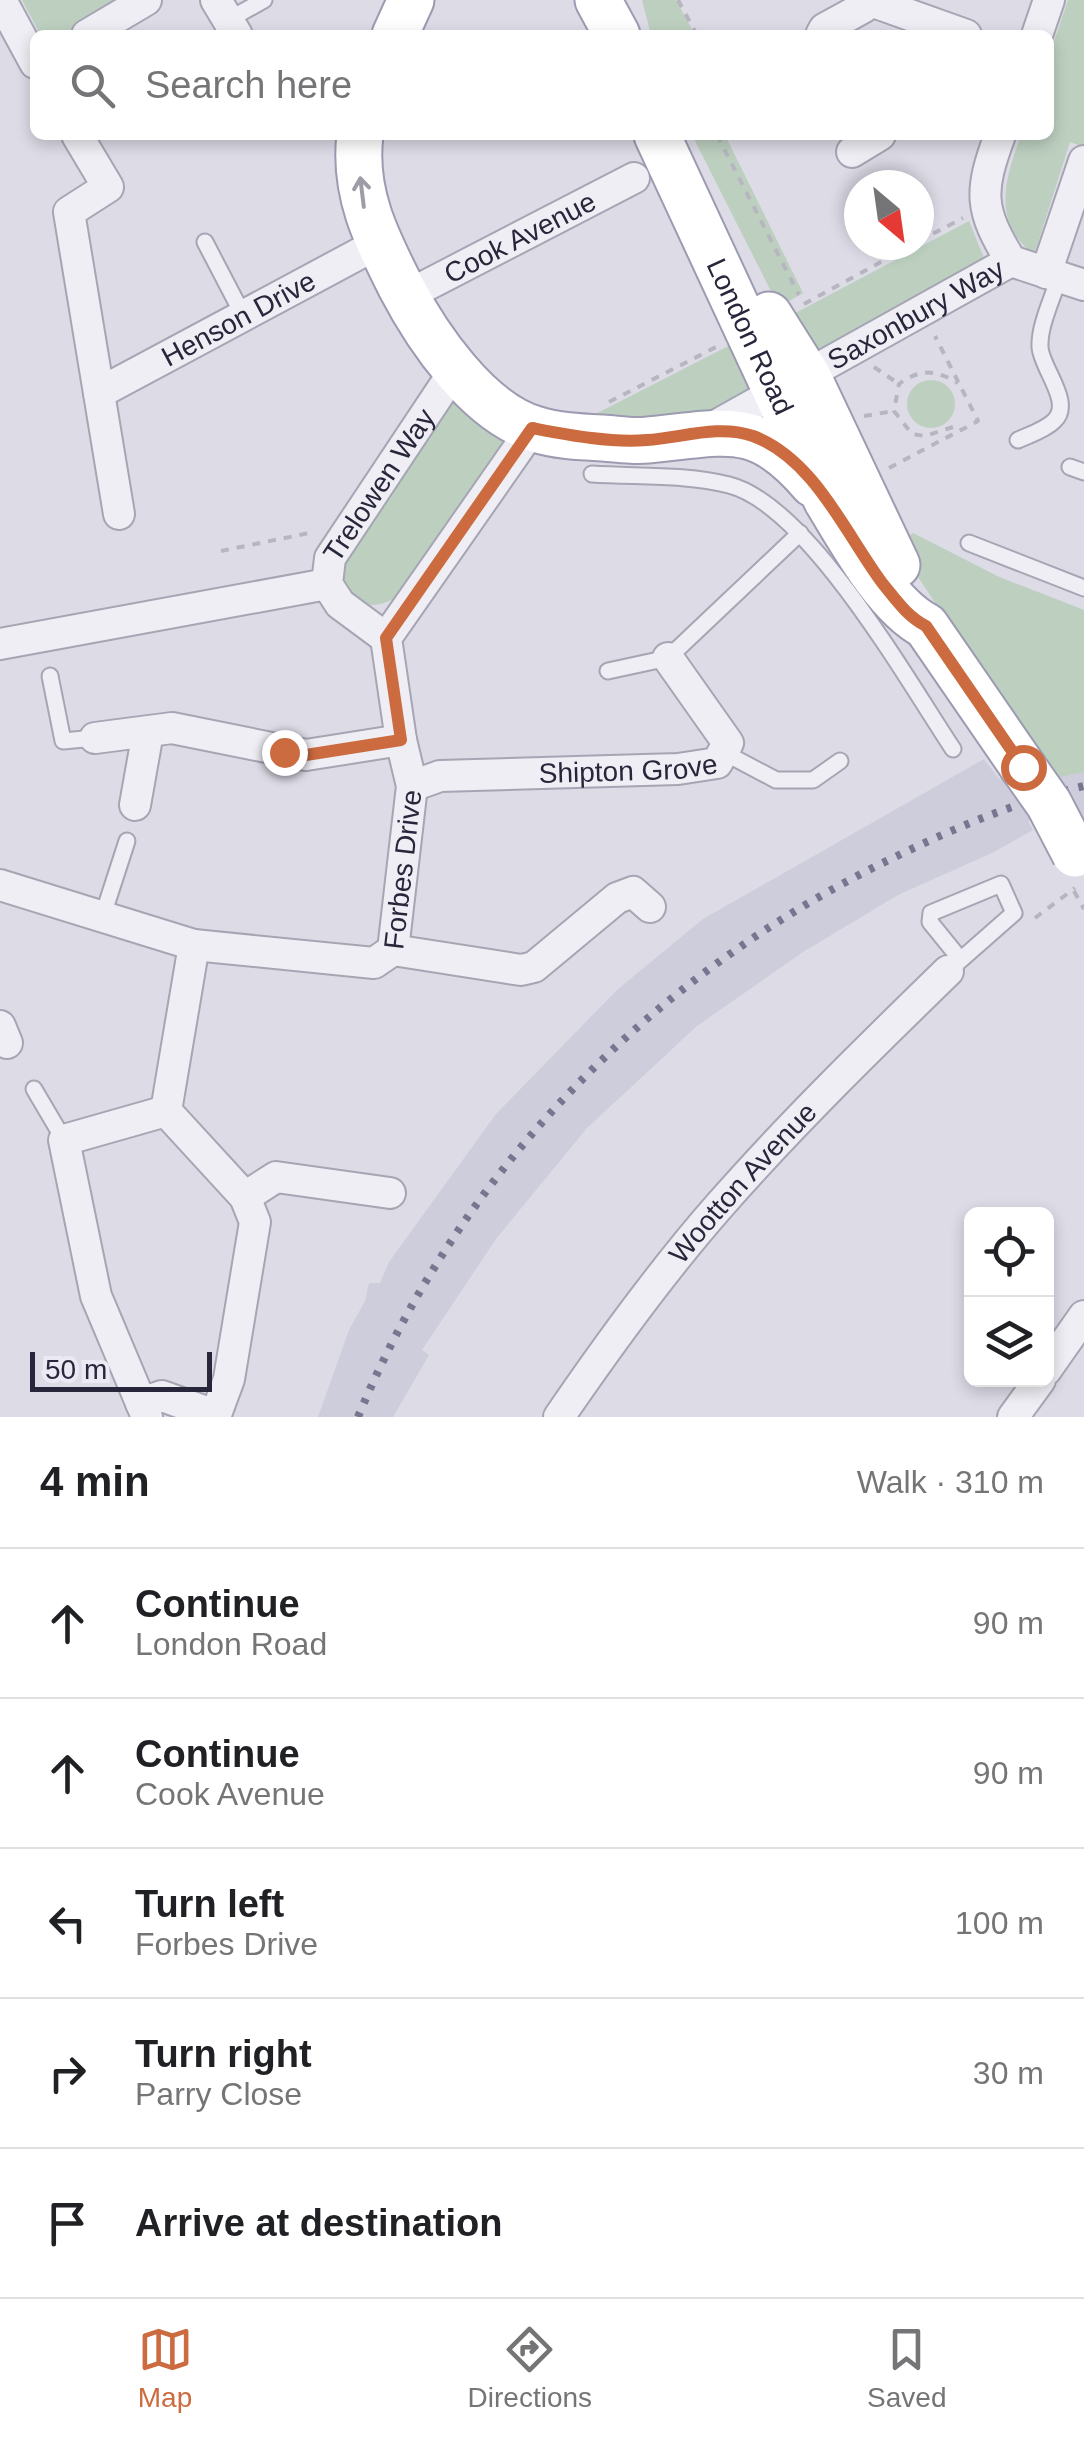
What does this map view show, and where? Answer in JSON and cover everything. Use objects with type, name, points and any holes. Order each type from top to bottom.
[{"type":"main road","points":[[397,30],[411,0]]},
{"type":"main road","points":[[360,140],[364,209],[379,244],[406,296],[454,370],[499,409],[532,428],[579,437],[645,441],[706,431],[752,436],[791,458],[814,517]]},
{"type":"main road","name":"London Road","points":[[659,140],[793,384],[925,611],[926,626]]},
{"type":"main road","name":"London Road","points":[[699,140],[793,384],[814,517],[878,576],[909,617],[926,626],[1048,804],[1078,871]]},
{"type":"main road","points":[[793,384],[875,549],[878,576]]},
{"type":"street","points":[[2,0],[30,54]]},
{"type":"street","points":[[95,30],[146,0]]},
{"type":"street","points":[[824,30],[864,7],[869,0],[917,28]]},
{"type":"street","points":[[1039,30],[1049,0]]},
{"type":"street","points":[[80,140],[108,188],[68,212],[119,514]]},
{"type":"street","points":[[852,152],[872,140]]},
{"type":"street","points":[[998,140],[986,174],[984,207],[1012,261]]},
{"type":"street","points":[[1063,279],[1084,162]]},
{"type":"street","name":"Cook Avenue","points":[[406,296],[634,178]]},
{"type":"street","name":"Henson Drive","points":[[99,393],[379,244]]},
{"type":"street","name":"Saxonbury Way","points":[[793,384],[1012,261],[1063,279]]},
{"type":"street","name":"Trelowen Way","points":[[386,638],[340,604],[326,584],[330,558],[454,370]]},
{"type":"street","points":[[706,431],[793,384]]},
{"type":"street","points":[[386,638],[532,428]]},
{"type":"street","points":[[0,644],[326,584]]},
{"type":"street","name":"Forbes Drive","points":[[0,885],[194,945],[374,963],[394,950],[412,786],[386,638]]},
{"type":"street","name":"Shipton Grove","points":[[412,786],[440,776],[678,769],[717,763],[728,743],[668,658]]},
{"type":"street","points":[[95,738],[172,728],[306,755],[401,740]]},
{"type":"street","points":[[135,806],[148,732]]},
{"type":"street","points":[[394,950],[520,970],[534,967],[617,898],[634,892],[650,907]]},
{"type":"street","points":[[166,1111],[194,945]]},
{"type":"street","name":"Wootton Avenue","points":[[559,1417],[614,1335],[718,1208],[796,1121],[954,965]]},
{"type":"street","points":[[166,1111],[245,1197],[256,1222],[229,1379],[215,1416],[162,1396],[144,1410],[96,1296],[64,1140],[166,1111]]},
{"type":"street","points":[[245,1197],[276,1177],[390,1192]]},
{"type":"street","points":[[1054,1359],[1084,1316]]},
{"type":"street","points":[[1013,1417],[1035,1387]]},
{"type":"lane","points":[[227,18],[264,0]]},
{"type":"lane","points":[[206,242],[243,314]]},
{"type":"lane","points":[[1018,440],[1055,421],[1059,412],[1058,394],[1040,348],[1063,279]]},
{"type":"lane","points":[[592,474],[733,486],[770,506],[814,517]]},
{"type":"lane","points":[[608,671],[668,658],[814,517]]},
{"type":"lane","points":[[814,517],[838,578],[953,748]]},
{"type":"lane","points":[[968,543],[1084,588]]},
{"type":"lane","points":[[50,676],[63,741],[95,738]]},
{"type":"lane","points":[[723,752],[776,780],[813,780],[840,761]]},
{"type":"lane","points":[[102,918],[127,841]]},
{"type":"lane","points":[[1002,884],[1014,912],[954,965],[930,922],[931,914],[1002,884]]},
{"type":"lane","points":[[34,1088],[64,1140]]},
{"type":"path","points":[[678,0],[694,30]]},
{"type":"path","points":[[700,140],[804,304],[885,260]]},
{"type":"path","points":[[884,470],[978,422],[930,326]]},
{"type":"path","points":[[602,406],[716,348]]},
{"type":"path","points":[[864,361],[899,384]]},
{"type":"path","points":[[899,384],[924,372],[938,372],[958,383]]},
{"type":"path","points":[[899,384],[894,411],[912,434],[926,436],[953,426]]},
{"type":"path","points":[[853,418],[894,411]]},
{"type":"path","points":[[221,551],[349,525]]},
{"type":"path","points":[[1078,871],[1084,909]]},
{"type":"shaded area","points":[[913,533],[999,577],[1084,610],[1084,820],[1079,821],[1069,808],[1028,821],[1033,830],[898,895],[803,952],[697,1026],[587,1128],[496,1239],[422,1350],[429,1355],[393,1417],[318,1417],[369,1283],[380,1283],[389,1262],[496,1114],[618,989],[703,919],[984,759],[999,779],[1023,767]]},
{"type":"green space","points":[[22,0],[124,0],[74,30],[38,30]]},
{"type":"green space","points":[[642,0],[676,0],[692,30],[650,30]]},
{"type":"green space","points":[[1068,0],[1084,0],[1084,147],[1070,142],[1034,255],[1012,228],[1005,199],[1019,140],[1054,140],[1054,41]]},
{"type":"green space","points":[[695,140],[727,140],[803,293],[779,307]]},
{"type":"green space","points":[[969,221],[986,263],[836,347],[811,348],[784,319],[895,260],[934,260],[934,240]]},
{"type":"green space","points":[[744,338],[756,392],[706,419],[570,427]]},
{"type":"green space","points":[[931,380],[948,387],[955,404],[948,421],[931,428],[914,421],[907,404],[914,387]]},
{"type":"green space","points":[[457,388],[518,432],[406,591],[381,604],[360,603],[346,588],[338,561]]},
{"type":"green space","points":[[913,533],[999,577],[1084,610],[1084,772],[1060,777],[1042,753],[1037,758],[897,545]]},
{"type":"railway","points":[[358,1417],[401,1326],[452,1240],[511,1160],[576,1085],[649,1017],[727,956],[810,902],[967,824],[1084,786]]},
{"type":"route","points":[[284,752],[306,755],[401,740],[386,638],[532,428],[579,437],[645,441],[706,431],[752,436],[791,458],[827,501],[909,617],[926,626],[1023,767]]}]
